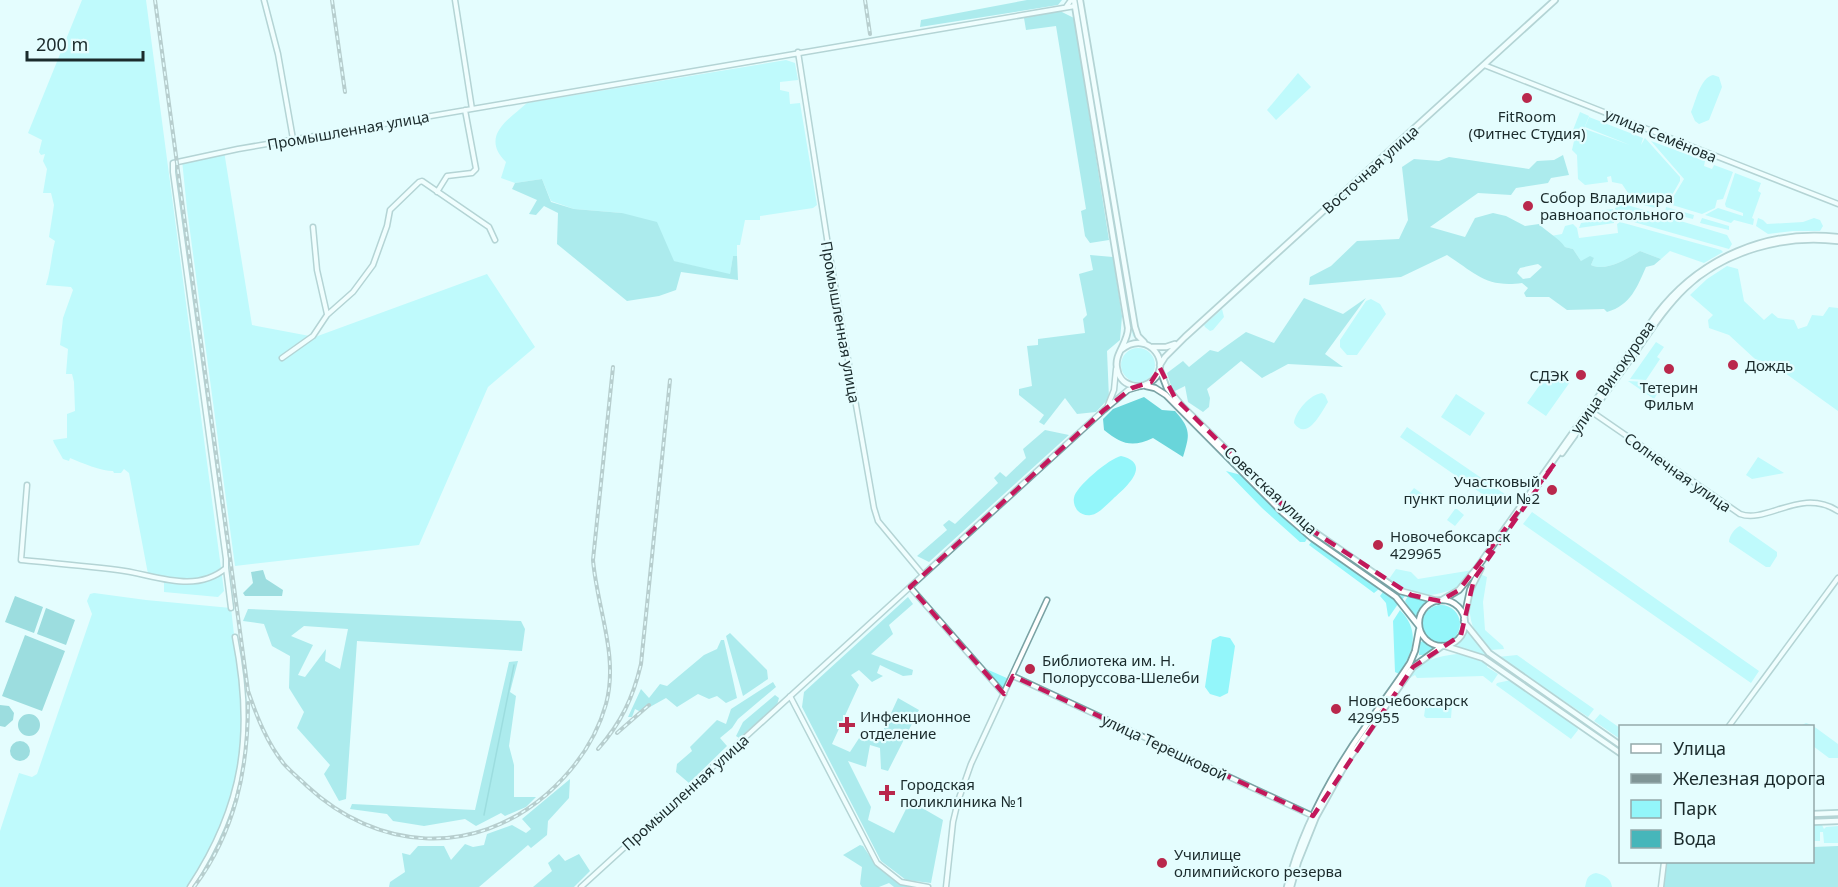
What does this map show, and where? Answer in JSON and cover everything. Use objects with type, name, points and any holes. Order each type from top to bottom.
[{"type":"main road","name":"Восточная улица","points":[[1160,366],[1165,357],[1185,337],[1555,0]]},
{"type":"main road","points":[[1076,2],[1096,92],[1135,327],[1138,336],[1158,355],[1160,366],[1154,379],[1141,386],[1123,381],[1116,365],[1128,328],[1076,2]]},
{"type":"main road","points":[[1089,93],[1096,92]]},
{"type":"main road","name":"улица Винокурова","points":[[1464,620],[1470,590],[1480,569],[1667,300],[1701,271],[1730,254],[1758,244],[1803,236],[1838,239]]},
{"type":"main road","points":[[1114,242],[1120,240]]},
{"type":"main road","name":"Восточная улица","points":[[1148,345],[1166,347],[1185,337]]},
{"type":"main road","points":[[1121,350],[1133,343],[1148,345]]},
{"type":"main road","name":"Советская улица","points":[[1160,366],[1167,388],[1180,407]]},
{"type":"main road","name":"Советская улица","points":[[1141,386],[1160,391],[1180,407],[1282,513],[1307,534],[1396,597],[1419,628]]},
{"type":"main road","name":"Советская улица","points":[[1192,419],[1230,450],[1286,508],[1316,533],[1400,591],[1440,601]]},
{"type":"main road","name":"улица Винокурова","points":[[1440,601],[1466,583],[1554,462]]},
{"type":"main road","points":[[1289,887],[1295,861],[1322,801],[1355,742],[1410,663],[1415,651],[1420,616],[1424,608],[1440,601],[1450,602],[1457,607],[1480,644],[1490,654],[1619,744]]},
{"type":"main road","points":[[1322,801],[1413,667],[1443,646],[1459,639],[1463,631],[1464,620]]},
{"type":"main road","points":[[1419,628],[1428,642],[1476,655],[1488,661],[1619,752]]},
{"type":"main road","points":[[1814,814],[1838,813]]},
{"type":"main road","points":[[1814,822],[1838,821]]},
{"type":"street","points":[[264,0],[278,54],[293,139]]},
{"type":"street","points":[[455,0],[472,109]]},
{"type":"street","name":"Промышленная улица","points":[[226,568],[172,172],[173,163],[293,139],[1065,8],[1076,2]]},
{"type":"street","name":"Промышленная улица","points":[[798,52],[826,235],[874,508],[878,521],[923,575]]},
{"type":"street","name":"улица Семёнова","points":[[1484,65],[1838,204]]},
{"type":"street","points":[[437,192],[447,176],[472,173],[476,169],[465,110]]},
{"type":"street","points":[[282,358],[313,336],[327,315],[353,292],[373,265],[387,226],[390,210],[420,181],[489,227],[495,240]]},
{"type":"street","points":[[313,227],[317,270],[327,315]]},
{"type":"street","name":"Промышленная улица","points":[[1104,410],[1112,398],[1116,365]]},
{"type":"street","name":"Промышленная улица","points":[[580,887],[1104,410],[1128,390],[1141,386]]},
{"type":"street","name":"Солнечная улица","points":[[1590,411],[1740,514],[1750,516],[1800,503],[1822,504],[1838,511]]},
{"type":"street","points":[[27,485],[21,560],[121,570],[167,581],[201,579],[226,568],[231,608]]},
{"type":"street","points":[[1730,725],[1838,578]]},
{"type":"street","points":[[910,587],[1004,694]]},
{"type":"street","points":[[946,887],[955,811],[971,764],[1047,600]]},
{"type":"street","points":[[190,887],[208,859],[230,811],[240,772],[245,731],[244,704],[235,638]]},
{"type":"street","name":"улица Терешковой","points":[[1013,676],[1315,817]]},
{"type":"street","points":[[790,696],[877,863],[901,882],[928,887]]},
{"type":"street","points":[[1661,887],[1664,863]]},
{"type":"highlighted area","points":[[1160,368],[1175,398],[1286,508],[1316,533],[1411,595],[1440,601],[1459,590],[1555,463],[1474,579],[1461,635],[1413,667],[1313,816],[1013,676],[1004,694],[910,587],[1104,410],[1132,388],[1151,382]]},
{"type":"green space","points":[[82,0],[146,0],[224,591],[218,597],[164,592],[162,577],[148,574],[129,473],[124,469],[121,473],[114,473],[70,458],[69,461],[63,459],[53,440],[67,438],[67,414],[75,411],[74,382],[72,374],[66,374],[68,349],[60,345],[63,318],[73,290],[71,287],[46,285],[55,241],[49,237],[54,205],[51,193],[43,193],[47,169],[43,161],[45,154],[41,155],[39,152],[42,140],[28,133]]},
{"type":"green space","points":[[786,60],[795,63],[798,80],[780,82],[780,90],[789,92],[790,104],[800,103],[817,205],[813,208],[760,216],[760,220],[745,220],[740,245],[737,245],[737,256],[733,256],[730,275],[673,261],[622,213],[574,209],[551,201],[542,179],[515,183],[501,178],[506,162],[499,153],[496,136],[505,122],[527,103]]},
{"type":"green space","points":[[1298,73],[1311,87],[1276,120],[1267,110]]},
{"type":"green space","points":[[1713,75],[1719,77],[1722,87],[1709,120],[1699,124],[1691,112],[1699,90],[1705,80]]},
{"type":"green space","points":[[1094,95],[1118,237],[1116,237]]},
{"type":"green space","points":[[1580,112],[1589,116],[1582,134],[1585,129],[1630,145],[1585,127],[1589,117],[1643,138],[1641,145],[1645,138],[1680,177],[1667,204],[1628,193],[1622,184],[1612,182],[1611,176],[1607,177],[1608,182],[1585,185],[1578,179],[1577,155],[1572,150],[1576,132],[1573,130]]},
{"type":"green space","points":[[1651,141],[1705,161],[1704,166],[1712,169],[1714,165],[1733,172],[1723,199],[1717,200],[1715,208],[1702,214],[1669,204],[1684,179]]},
{"type":"green space","points":[[224,151],[252,325],[315,337],[487,274],[535,347],[488,387],[419,545],[235,566],[182,160]]},
{"type":"green space","points":[[1735,173],[1761,183],[1758,191],[1761,193],[1752,218],[1754,219],[1753,225],[1734,220],[1731,223],[1705,215],[1718,208],[1743,216],[1743,213],[1726,207],[1725,204]]},
{"type":"green space","points":[[1629,196],[1660,205],[1659,209],[1628,201]]},
{"type":"green space","points":[[1624,204],[1727,235],[1732,244],[1729,249],[1616,217],[1615,208]]},
{"type":"green space","points":[[1666,207],[1694,215],[1693,219],[1665,212]]},
{"type":"green space","points":[[1613,209],[1614,216],[1585,219],[1589,212]]},
{"type":"green space","points":[[1702,218],[1729,226],[1729,230],[1700,223]]},
{"type":"green space","points":[[1758,218],[1767,224],[1803,222],[1814,218],[1820,220],[1823,226],[1820,231],[1768,234],[1756,226]]},
{"type":"green space","points":[[1610,219],[1614,223],[1579,228],[1581,223]]},
{"type":"green space","points":[[1620,222],[1723,252],[1704,263],[1670,251],[1661,259],[1640,251],[1616,264],[1597,267],[1591,265],[1594,258],[1581,261],[1573,249],[1565,247],[1551,236],[1562,234],[1565,226],[1573,224],[1577,228],[1579,238],[1618,233],[1617,224]]},
{"type":"green space","points":[[1117,245],[1119,245],[1133,337]]},
{"type":"green space","points":[[1727,266],[1738,269],[1744,301],[1764,320],[1772,313],[1778,318],[1794,320],[1798,329],[1807,326],[1812,315],[1823,316],[1829,307],[1838,308],[1838,411],[1774,365],[1755,359],[1729,335],[1709,328],[1708,320],[1713,315],[1690,295],[1707,279]]},
{"type":"green space","points":[[1371,299],[1380,304],[1386,314],[1357,355],[1347,355],[1340,347],[1340,340],[1366,301]]},
{"type":"green space","points":[[1222,309],[1224,317],[1210,331],[1204,325]]},
{"type":"green space","points":[[1656,342],[1664,347],[1657,357],[1660,359],[1646,380],[1630,379]]},
{"type":"green space","points":[[1138,348],[1150,353],[1155,365],[1150,377],[1138,382],[1126,377],[1121,365],[1126,353]]},
{"type":"green space","points":[[1551,369],[1570,382],[1546,416],[1527,403]]},
{"type":"green space","points":[[1628,381],[1645,382],[1659,391],[1654,399]]},
{"type":"green space","points":[[1322,393],[1328,402],[1322,413],[1309,428],[1299,428],[1294,423],[1300,409],[1308,400]]},
{"type":"green space","points":[[1456,394],[1485,413],[1470,436],[1441,417]]},
{"type":"green space","points":[[1407,427],[1512,499],[1508,505],[1494,496],[1491,500],[1400,437]]},
{"type":"green space","points":[[1121,456],[1131,460],[1135,465],[1134,477],[1097,513],[1087,515],[1079,512],[1074,500],[1080,487],[1102,467]]},
{"type":"green space","points":[[1758,457],[1784,473],[1752,479],[1746,475]]},
{"type":"green space","points":[[1226,471],[1241,475],[1277,511],[1308,537],[1305,542],[1300,542],[1262,508]]},
{"type":"green space","points":[[1414,488],[1427,497],[1419,507],[1406,498]]},
{"type":"green space","points":[[1455,509],[1464,515],[1455,526],[1447,520]]},
{"type":"green space","points":[[1532,512],[1759,671],[1751,683],[1523,524]]},
{"type":"green space","points":[[1740,526],[1777,552],[1770,567],[1766,567],[1729,542],[1733,532]]},
{"type":"green space","points":[[1318,536],[1394,591],[1405,596],[1401,601],[1316,538]]},
{"type":"green space","points":[[1315,542],[1379,589],[1374,593],[1309,545]]},
{"type":"green space","points":[[1396,569],[1411,572],[1418,579],[1473,570],[1464,582],[1447,592],[1425,595],[1404,591],[1396,586],[1389,579]]},
{"type":"green space","points":[[1480,574],[1487,577],[1483,602],[1485,630],[1504,649],[1490,650],[1482,642],[1472,624],[1471,594]]},
{"type":"green space","points":[[1386,592],[1398,604],[1389,617],[1386,603],[1380,596]]},
{"type":"green space","points":[[90,594],[231,608],[245,731],[230,811],[208,859],[190,887],[0,887],[0,831],[19,773],[32,777],[37,774],[92,614],[87,601]]},
{"type":"green space","points":[[1408,596],[1427,600],[1417,617],[1405,601]]},
{"type":"green space","points":[[1441,605],[1454,611],[1460,624],[1454,637],[1441,643],[1428,637],[1422,624],[1428,611]]},
{"type":"green space","points":[[1400,610],[1411,626],[1413,642],[1408,658],[1399,674],[1395,672],[1393,621]]},
{"type":"green space","points":[[1468,630],[1488,655],[1565,709],[1563,711],[1486,657],[1457,646]]},
{"type":"green space","points":[[1220,636],[1230,638],[1235,646],[1228,693],[1220,697],[1210,694],[1205,687],[1212,640]]},
{"type":"green space","points":[[1424,641],[1432,647],[1432,651],[1419,655],[1420,642]]},
{"type":"green space","points":[[1457,654],[1488,664],[1487,667],[1498,674],[1492,683],[1483,676],[1417,678],[1415,675],[1410,678],[1407,676],[1429,660]]},
{"type":"green space","points":[[1517,655],[1594,709],[1588,717],[1498,657]]},
{"type":"green space","points":[[984,668],[1009,679],[1003,690],[1001,688]]},
{"type":"green space","points":[[1511,680],[1577,725],[1578,730],[1571,739],[1496,685]]},
{"type":"green space","points":[[1426,703],[1451,703],[1451,718],[1426,718],[1424,716]]},
{"type":"green space","points":[[1600,714],[1619,727],[1619,738],[1594,721]]},
{"type":"green space","points":[[1814,726],[1838,744],[1838,758],[1829,758],[1814,747]]},
{"type":"green space","points":[[1814,825],[1822,825],[1824,829],[1838,826],[1838,843],[1824,843],[1823,832],[1820,832],[1820,841],[1814,841]]},
{"type":"green space","points":[[1596,873],[1607,877],[1612,887],[1585,887],[1589,876]]},
{"type":"shaded area","points":[[1027,0],[1062,0],[1058,5],[920,27],[921,20]]},
{"type":"shaded area","points":[[1060,11],[1074,18],[1109,240],[1090,243],[1085,236],[1081,211],[1086,209],[1056,26],[1026,30],[1024,18]]},
{"type":"shaded area","points":[[1563,155],[1569,175],[1551,178],[1548,183],[1516,188],[1511,195],[1478,193],[1430,227],[1465,237],[1475,218],[1493,213],[1506,216],[1525,226],[1539,224],[1565,247],[1573,249],[1581,261],[1590,256],[1594,258],[1591,265],[1597,267],[1616,264],[1640,251],[1661,259],[1654,265],[1646,267],[1628,300],[1615,309],[1607,312],[1604,309],[1567,310],[1549,297],[1526,297],[1524,293],[1528,288],[1522,283],[1490,281],[1447,255],[1401,277],[1309,285],[1310,277],[1331,266],[1357,241],[1399,239],[1408,220],[1402,167],[1414,159],[1439,161],[1449,157],[1529,169],[1537,161],[1554,160]],"holes":[[[1538,264],[1542,267],[1530,278],[1523,279],[1517,273],[1520,268]]]},
{"type":"shaded area","points":[[542,179],[551,202],[574,209],[622,213],[657,222],[674,261],[730,274],[733,256],[737,256],[738,280],[681,272],[676,290],[659,296],[627,301],[557,244],[558,213],[544,206],[536,215],[529,214],[537,200],[512,189],[515,183]]},
{"type":"shaded area","points":[[1090,255],[1113,257],[1122,316],[1120,340],[1107,351],[1109,398],[1096,412],[1077,414],[1065,398],[1044,425],[1039,422],[1044,415],[1019,395],[1019,389],[1032,386],[1027,346],[1038,345],[1038,339],[1085,333],[1083,319],[1087,315],[1079,274],[1093,270]]},
{"type":"shaded area","points":[[1304,298],[1343,314],[1366,298],[1325,354],[1343,367],[1288,364],[1262,378],[1241,361],[1207,389],[1210,398],[1209,407],[1203,412],[1188,402],[1185,386],[1173,392],[1167,373],[1183,361],[1189,367],[1210,350],[1218,352],[1246,332],[1274,343]]},
{"type":"shaded area","points":[[1144,397],[1162,410],[1175,411],[1184,423],[1188,437],[1183,457],[1153,438],[1133,444],[1116,439],[1104,430],[1103,419],[1113,409]]},
{"type":"shaded area","points":[[1045,430],[1069,435],[929,562],[917,556],[947,530],[943,525],[949,520],[955,524],[998,483],[994,478],[1000,472],[1006,477],[1026,458],[1023,449]]},
{"type":"shaded area","points":[[908,597],[913,604],[889,625],[893,634],[871,654],[913,670],[912,675],[903,676],[880,665],[877,673],[883,676],[872,682],[859,670],[851,675],[859,685],[832,744],[850,752],[865,729],[881,735],[898,698],[919,710],[888,771],[881,769],[880,748],[870,745],[866,767],[848,761],[871,807],[868,820],[894,833],[910,801],[943,820],[931,883],[906,880],[881,861],[802,707],[804,692]]},
{"type":"shaded area","points":[[248,609],[521,621],[525,629],[522,651],[357,641],[346,799],[339,801],[324,774],[330,765],[297,728],[304,712],[289,688],[290,656],[272,646],[264,624],[243,621]],"holes":[[[304,626],[348,629],[340,669],[325,661],[326,649],[305,677],[298,675],[313,645],[291,636]]]},
{"type":"shaded area","points":[[730,633],[767,670],[768,679],[743,696],[726,636]]},
{"type":"shaded area","points":[[721,640],[724,640],[737,698],[726,703],[717,696],[709,699],[698,694],[677,707],[666,698],[641,712],[635,709],[632,717],[628,717],[641,689],[649,698],[660,684],[667,686],[704,655],[717,649]]},
{"type":"shaded area","points":[[518,661],[510,692],[516,696],[509,746],[514,765],[514,797],[536,797],[526,807],[505,816],[501,813],[476,826],[465,819],[424,826],[393,821],[387,814],[350,809],[352,804],[475,810],[509,662]]},
{"type":"shaded area","points":[[773,682],[776,687],[738,719],[732,728],[720,738],[727,746],[689,783],[676,772],[677,764],[692,751],[690,747],[717,720],[726,724],[731,709]]},
{"type":"shaded area","points":[[775,695],[779,698],[777,705],[739,738],[736,736],[743,722]]},
{"type":"shaded area","points":[[570,779],[569,798],[548,821],[547,835],[531,848],[528,845],[479,887],[389,887],[390,882],[405,872],[402,853],[410,855],[418,846],[444,846],[451,860],[465,844],[473,847],[484,845],[487,834],[512,825],[526,833],[531,829],[522,819]]},
{"type":"shaded area","points":[[860,845],[880,868],[893,878],[919,887],[894,887],[889,883],[879,887],[862,887],[860,884],[862,867],[843,855]]},
{"type":"shaded area","points":[[1838,846],[1838,887],[1663,887],[1663,869],[1666,863],[1814,863],[1814,847]]},
{"type":"shaded area","points":[[559,854],[565,861],[579,854],[590,871],[574,887],[533,887],[552,871],[548,863]]},
{"type":"water","points":[[263,570],[266,579],[283,590],[282,596],[245,596],[243,593],[253,583],[251,572]]},
{"type":"water","points":[[15,596],[43,607],[34,633],[5,622]]},
{"type":"water","points":[[46,608],[75,620],[66,645],[37,634]]},
{"type":"water","points":[[25,635],[65,651],[42,711],[2,696]]},
{"type":"water","points":[[0,705],[9,706],[14,713],[13,720],[5,727],[0,726]]},
{"type":"water","points":[[29,714],[39,721],[40,725],[33,735],[29,736],[19,729],[18,725],[25,715]]},
{"type":"water","points":[[20,741],[27,744],[30,751],[27,758],[20,761],[13,758],[10,751],[13,744]]},
{"type":"waterway","points":[[484,815],[514,665]]},
{"type":"railway","points":[[155,0],[248,691],[263,729],[278,756],[307,786],[334,808],[364,824],[394,834],[425,838],[457,837],[488,829],[518,815],[557,785],[583,754],[602,717],[609,686],[609,650],[593,560],[613,367]]},
{"type":"railway","points":[[332,0],[345,92]]},
{"type":"railway","points":[[865,0],[870,34]]},
{"type":"railway","points":[[598,749],[613,730],[625,709],[641,664],[670,380]]},
{"type":"railway","points":[[194,887],[220,844],[236,800],[245,752],[248,703]]},
{"type":"railway","points":[[617,733],[649,705]]},
{"type":"place","name":"FitRoom (Фитнес Студия)","points":[[1527,98]]},
{"type":"place","name":"Собор Владимира равноапостольного","points":[[1528,206]]},
{"type":"place","name":"Дождь","points":[[1733,365]]},
{"type":"place","name":"Тетерин Фильм","points":[[1669,369]]},
{"type":"place","name":"СДЭК","points":[[1581,375]]},
{"type":"place","name":"Участковый пункт полиции №2","points":[[1552,490]]},
{"type":"place","name":"Новочебоксарск 429965","points":[[1378,545]]},
{"type":"place","name":"Библиотека им. Н. Полоруссова-Шелеби","points":[[1030,669]]},
{"type":"place","name":"Новочебоксарск 429955","points":[[1336,709]]},
{"type":"place","name":"Инфекционное отделение","points":[[847,725]]},
{"type":"place","name":"Городская поликлиника №1","points":[[887,793]]},
{"type":"place","name":"Училище олимпийского резерва","points":[[1162,863]]}]
